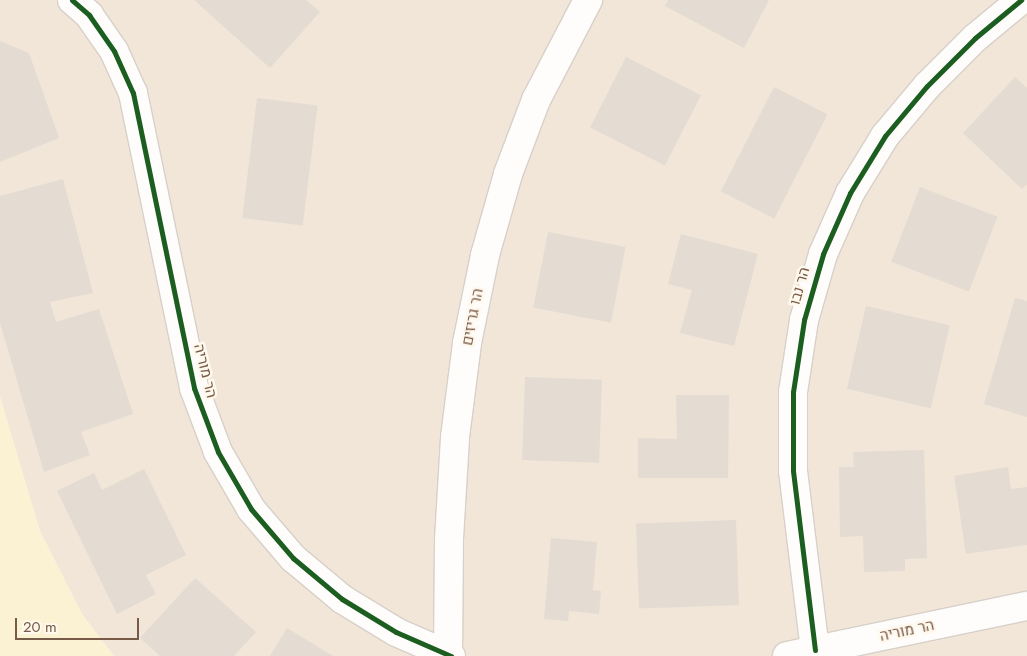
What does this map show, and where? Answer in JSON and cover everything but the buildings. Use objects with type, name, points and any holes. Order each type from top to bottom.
[{"type":"street","name":"הר מוריה","points":[[72,0],[89,15],[114,51],[133,93],[194,388],[218,452],[251,509],[293,558],[350,604],[396,632],[450,655]]},
{"type":"street","name":"הר גריזים","points":[[450,655],[449,539],[455,437],[467,342],[485,255],[508,174],[536,100],[588,0]]},
{"type":"street","name":"הר נבו","points":[[814,650],[792,470],[793,392],[804,320],[823,254],[850,193],[885,136],[927,86],[975,38],[1021,0]]},
{"type":"street","name":"הר מוריה","points":[[787,656],[1027,606]]},
{"type":"shaded area","points":[[0,0],[1027,0],[1027,656],[114,656],[82,614],[40,531],[0,397]]},
{"type":"sand","points":[[0,397],[40,531],[82,614],[114,656],[0,656]]},
{"type":"cycle path","points":[[72,0],[89,15],[114,51],[133,93],[194,388],[218,452],[251,509],[293,558],[342,599],[396,632],[451,656]]},
{"type":"cycle path","points":[[815,650],[793,470],[793,392],[804,320],[823,254],[850,193],[885,136],[927,86],[975,38],[1021,0]]}]
